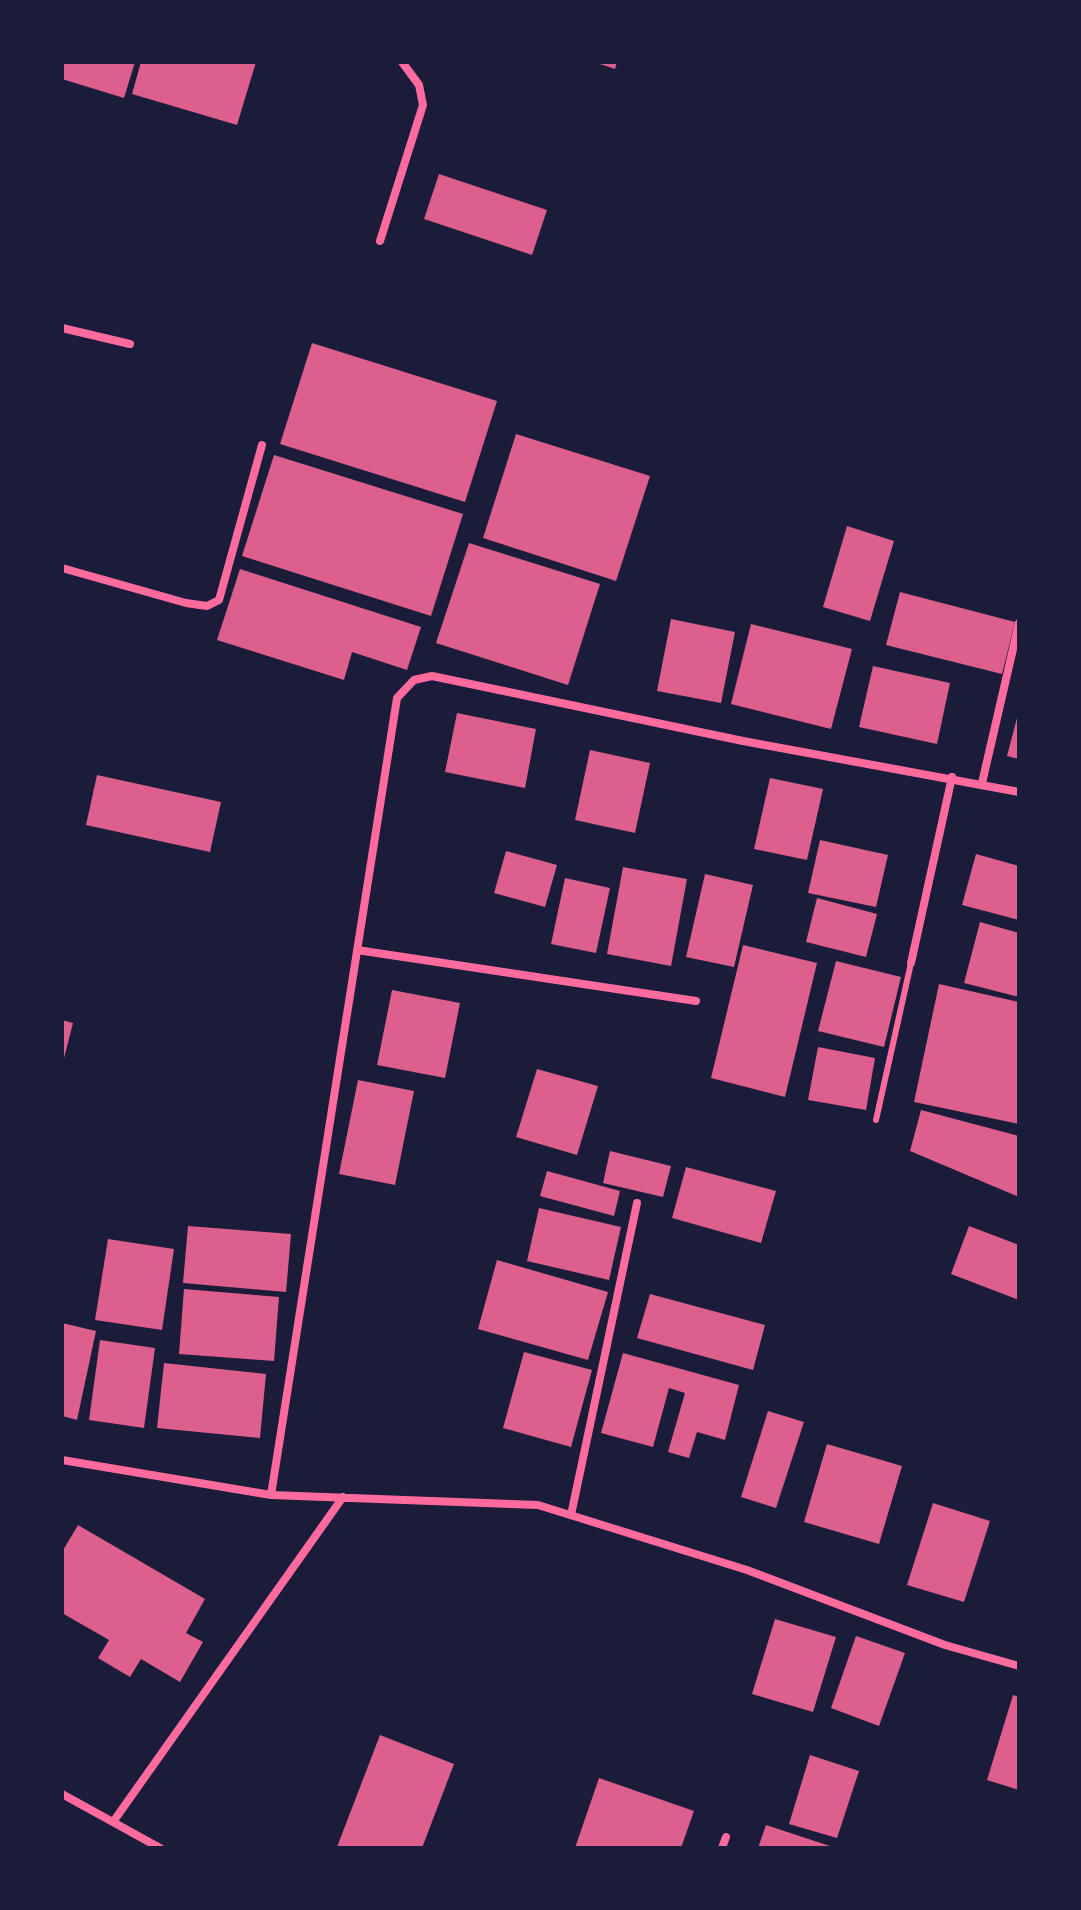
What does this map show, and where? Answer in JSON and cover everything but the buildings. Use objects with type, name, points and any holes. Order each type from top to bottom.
[{"type":"street","points":[[380,241],[423,105],[419,85],[407,64]]},
{"type":"street","points":[[62,328],[130,344]]},
{"type":"street","points":[[62,568],[186,603],[207,606],[219,600],[262,445]]},
{"type":"street","points":[[982,783],[1019,623]]},
{"type":"street","points":[[271,1495],[397,698],[414,680],[432,676],[743,741],[952,777],[1019,792]]},
{"type":"street","points":[[911,963],[952,777]]},
{"type":"street","points":[[357,950],[696,1001]]},
{"type":"street","points":[[571,1515],[637,1203]]},
{"type":"street","points":[[62,1460],[271,1495],[538,1505],[747,1570],[945,1645],[1019,1666]]},
{"type":"street","points":[[113,1822],[343,1497]]},
{"type":"street","points":[[62,1794],[160,1848]]},
{"type":"street","points":[[722,1848],[726,1837]]},
{"type":"lane","points":[[876,1120],[911,963]]}]
